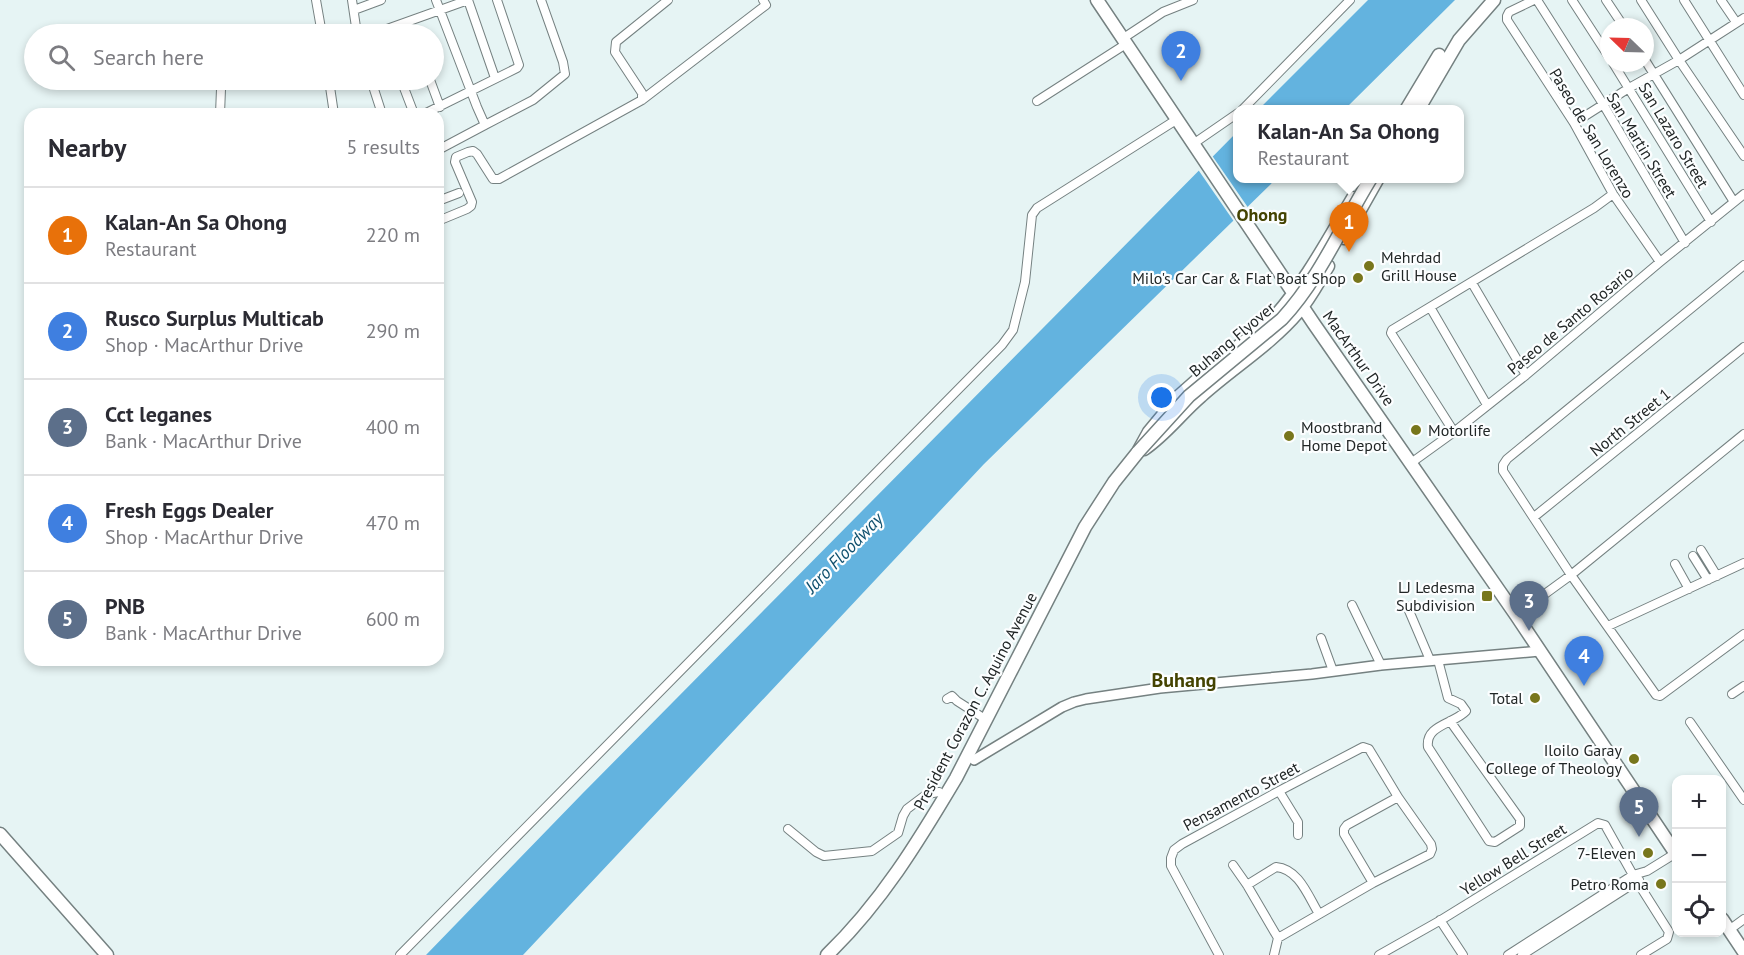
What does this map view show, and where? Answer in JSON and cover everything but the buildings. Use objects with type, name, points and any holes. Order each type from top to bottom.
[{"type":"main road","name":"MacArthur Drive","points":[[1096,0],[1314,324],[1516,615],[1672,847]]},
{"type":"main road","points":[[1415,105],[1455,32],[1482,0]]},
{"type":"main road","points":[[1410,105],[1461,36],[1494,0]]},
{"type":"main road","points":[[1420,105],[1430,79]]},
{"type":"main road","name":"President Corazon C. Aquino Avenue","points":[[827,955],[858,923],[884,891],[935,815],[1085,527],[1114,482],[1138,453],[1149,432],[1178,397],[1280,312],[1306,279],[1361,183]]},
{"type":"main road","name":"Buhang Flyover","points":[[1138,453],[1189,396],[1295,306],[1312,281],[1368,183]]},
{"type":"main road","name":"President Corazon C. Aquino Avenue","points":[[1138,453],[1158,440],[1202,394],[1284,327],[1315,287],[1375,183]]},
{"type":"main road","points":[[1280,312],[1283,302],[1282,275],[1300,277],[1306,275],[1312,268]]},
{"type":"main road","points":[[1284,327],[1295,323],[1314,324],[1312,302],[1315,287]]},
{"type":"main road","points":[[939,792],[948,788],[974,760]]},
{"type":"main road","points":[[0,834],[107,955]]},
{"type":"main road","points":[[1726,925],[1744,952]]},
{"type":"street","points":[[316,0],[320,24]]},
{"type":"street","points":[[352,0],[356,24]]},
{"type":"street","points":[[354,10],[381,0]]},
{"type":"street","points":[[436,0],[485,124]]},
{"type":"street","points":[[401,24],[468,0],[495,78]]},
{"type":"street","points":[[434,90],[440,107],[517,68],[519,61],[497,0]]},
{"type":"street","points":[[444,147],[533,99],[565,74],[541,0]]},
{"type":"street","points":[[642,100],[642,93],[615,52],[616,42],[668,0]]},
{"type":"street","points":[[1037,101],[1163,12],[1193,0]]},
{"type":"street","points":[[1247,105],[1350,0]]},
{"type":"street","name":"Paseo de San Lorenzo","points":[[1535,0],[1509,12],[1507,20],[1574,123],[1613,195],[1660,262]]},
{"type":"street","name":"San Martin Street","points":[[1535,0],[1603,104],[1685,243]]},
{"type":"street","points":[[1572,0],[1600,43]]},
{"type":"street","points":[[1606,0],[1618,18]]},
{"type":"street","points":[[1641,0],[1744,156]]},
{"type":"street","points":[[1684,0],[1744,95]]},
{"type":"street","points":[[1574,123],[1629,88],[1655,75],[1740,20],[1721,0]]},
{"type":"street","points":[[444,219],[467,210],[472,202],[455,162],[456,157],[473,151],[493,179],[499,180],[642,100],[767,2]]},
{"type":"street","name":"San Lazaro Street","points":[[1619,72],[1711,222]]},
{"type":"street","points":[[1653,72],[1734,202]]},
{"type":"street","points":[[220,108],[221,90]]},
{"type":"street","points":[[330,90],[333,108]]},
{"type":"street","points":[[374,90],[380,108]]},
{"type":"street","points":[[405,90],[412,108]]},
{"type":"street","points":[[1194,146],[1233,117]]},
{"type":"street","points":[[400,955],[1002,345],[1013,330],[1025,282],[1032,215],[1037,208],[1176,120]]},
{"type":"street","points":[[444,199],[459,193]]},
{"type":"street","name":"Paseo de Santo Rosario","points":[[1411,463],[1526,375],[1744,194]]},
{"type":"street","points":[[1454,432],[1391,333],[1394,328],[1472,283],[1613,195]]},
{"type":"street","points":[[1744,265],[1507,459],[1503,465],[1503,471],[1571,575],[1653,693],[1660,696],[1744,634]]},
{"type":"street","points":[[1472,283],[1526,375]]},
{"type":"street","points":[[1430,307],[1487,405]]},
{"type":"street","name":"North Street 1","points":[[1534,517],[1744,347]]},
{"type":"street","points":[[1516,615],[1571,575],[1744,434]]},
{"type":"street","points":[[1701,550],[1716,576]]},
{"type":"street","points":[[1693,556],[1708,580]]},
{"type":"street","points":[[1608,626],[1744,563]]},
{"type":"street","points":[[1674,564],[1689,589]]},
{"type":"street","points":[[1352,605],[1381,665]]},
{"type":"street","points":[[1407,606],[1434,660],[1445,700],[1461,704],[1466,711],[1463,715],[1450,721],[1430,734],[1427,738],[1428,747],[1489,841],[1495,842],[1520,826],[1520,819],[1450,721]]},
{"type":"street","points":[[1322,638],[1333,672]]},
{"type":"street","points":[[974,760],[1062,706],[1074,702],[1160,688],[1540,651]]},
{"type":"street","points":[[1732,694],[1744,686]]},
{"type":"street","points":[[947,699],[952,696],[985,719]]},
{"type":"street","points":[[1690,722],[1744,800]]},
{"type":"street","name":"Pensamento Street","points":[[1220,955],[1171,866],[1174,850],[1192,838],[1363,747],[1369,749],[1398,797]]},
{"type":"street","points":[[1279,791],[1298,822],[1298,835]]},
{"type":"street","points":[[788,829],[824,856],[872,851],[898,833],[907,809],[927,794],[939,792]]},
{"type":"street","points":[[1278,938],[1373,883],[1430,854],[1431,844],[1398,797],[1347,825],[1344,829],[1344,834],[1373,883]]},
{"type":"street","name":"Yellow Bell Street","points":[[1379,955],[1598,823],[1605,825],[1669,933],[1667,939],[1641,955]]},
{"type":"street","points":[[1522,955],[1672,855]]},
{"type":"street","points":[[1233,865],[1278,938],[1274,955]]},
{"type":"street","points":[[1247,885],[1276,867],[1289,869],[1319,914]]},
{"type":"street","points":[[1508,955],[1635,879]]},
{"type":"street","points":[[1729,930],[1744,919]]},
{"type":"street","points":[[1440,920],[1463,955]]},
{"type":"water","points":[[1368,0],[1455,0],[1349,105],[1263,105]]},
{"type":"water","name":"Jaro Floodway","points":[[1233,136],[1233,183],[1272,183],[984,464],[523,955],[426,955],[582,794]]},
{"type":"pier","points":[[1211,154],[1249,209],[1235,223],[1197,168]]},
{"type":"place","name":"Rusco Surplus Multicab","points":[[1181,81]]},
{"type":"place","name":"Kalan-An Sa Ohong","points":[[1349,252]]},
{"type":"place","name":"Mehrdad Grill House","points":[[1369,266]]},
{"type":"place","name":"Milo's Car Car & Flat Boat Shop","points":[[1358,278]]},
{"type":"place","name":"Motorlife","points":[[1416,430]]},
{"type":"place","name":"Moostbrand Home Depot","points":[[1289,436]]},
{"type":"place","name":"LJ Ledesma Subdivision","points":[[1487,596]]},
{"type":"place","name":"Cct leganes","points":[[1529,631]]},
{"type":"place","name":"Fresh Eggs Dealer","points":[[1584,686]]},
{"type":"place","name":"Total","points":[[1535,698]]},
{"type":"place","name":"Iloilo Garay College of Theology","points":[[1634,759]]},
{"type":"place","name":"PNB","points":[[1639,837]]},
{"type":"place","name":"7-Eleven","points":[[1648,853]]},
{"type":"place","name":"Petro Roma","points":[[1661,884]]},
{"type":"district","name":"Ohong","points":[[1262,215]]},
{"type":"district","name":"Buhang","points":[[1184,680]]}]
